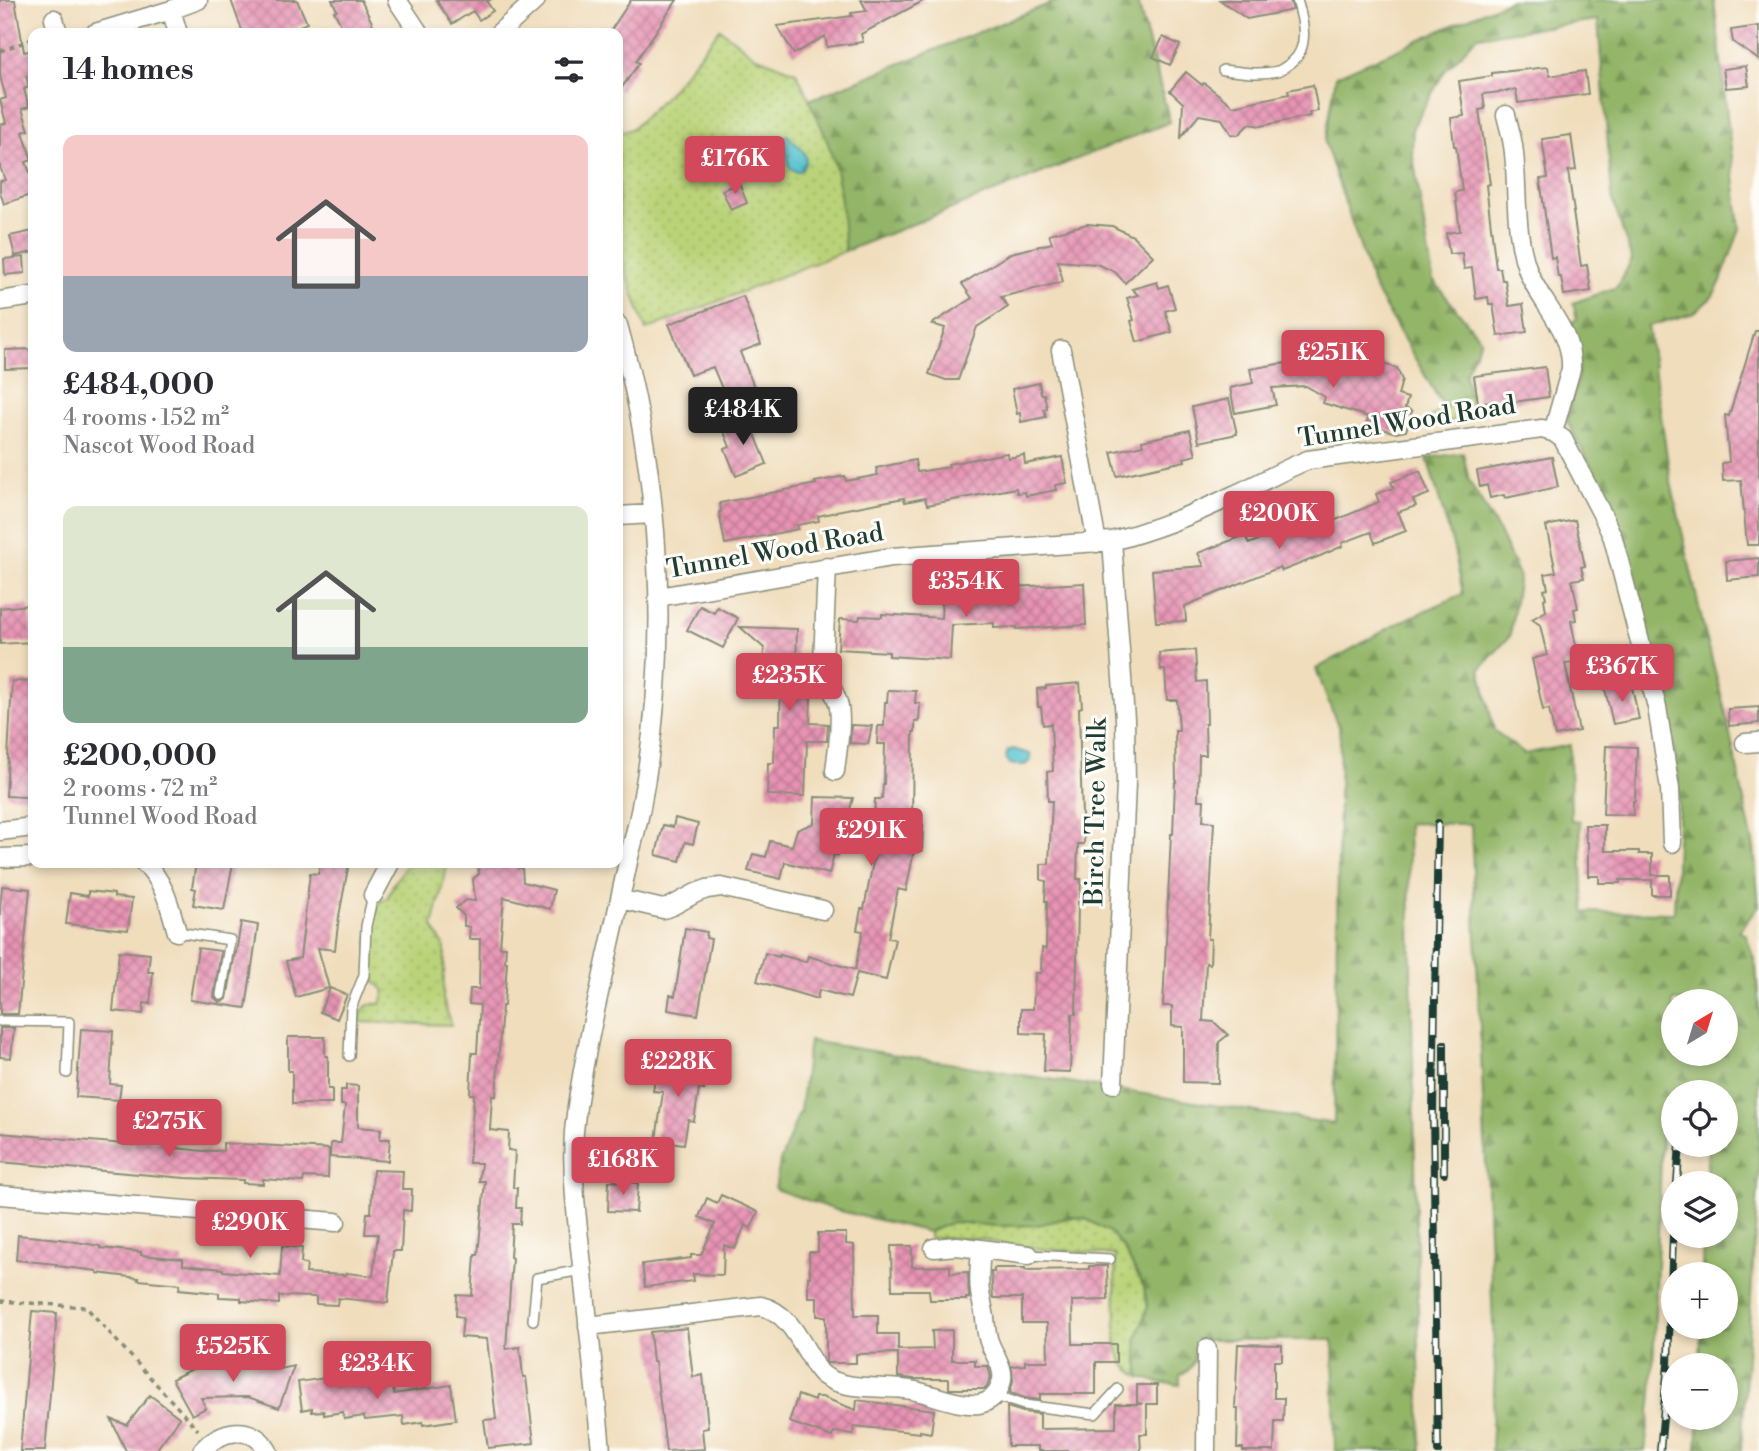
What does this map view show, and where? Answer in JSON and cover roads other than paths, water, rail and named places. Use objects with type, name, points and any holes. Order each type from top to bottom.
[{"type":"street","points":[[112,28],[198,0]]},
{"type":"street","points":[[397,0],[416,28]]},
{"type":"street","points":[[505,28],[536,0]]},
{"type":"street","points":[[171,10],[176,28]]},
{"type":"street","points":[[1506,115],[1514,150],[1518,223],[1524,259],[1533,284],[1562,328],[1571,359],[1571,369],[1553,432],[1563,439],[1604,518],[1615,548],[1657,707],[1670,789],[1672,844]]},
{"type":"street","points":[[0,301],[28,297]]},
{"type":"street","points":[[623,345],[636,396],[646,457],[653,514],[658,597],[655,706],[642,803],[624,853]]},
{"type":"street","name":"Birch Tree Walk","points":[[1061,350],[1105,542],[1125,719],[1126,782],[1113,1084]]},
{"type":"street","name":"Tunnel Wood Road","points":[[658,597],[892,557],[1105,542],[1143,533],[1176,521],[1308,460],[1542,429],[1553,432]]},
{"type":"street","points":[[623,516],[653,514]]},
{"type":"street","points":[[827,567],[823,674],[834,691],[840,711],[835,771]]},
{"type":"street","points":[[0,831],[28,828]]},
{"type":"street","points":[[0,858],[28,857]]},
{"type":"street","points":[[149,868],[168,899],[177,932]]},
{"type":"street","points":[[373,895],[387,868]]},
{"type":"street","points":[[601,1451],[582,1270],[574,1169],[575,1132],[579,1087],[620,899],[623,868]]},
{"type":"street","points":[[620,899],[663,909],[696,892],[721,887],[823,910]]},
{"type":"street","points":[[0,1195],[336,1222]]},
{"type":"street","points":[[934,1248],[957,1246],[1029,1255]]},
{"type":"street","points":[[588,1326],[761,1306],[783,1317],[816,1368],[823,1375],[842,1384],[912,1390],[969,1404],[981,1404],[995,1396],[1003,1376],[986,1330],[980,1292],[981,1249]]},
{"type":"street","points":[[1206,1451],[1207,1349]]},
{"type":"street","points":[[206,1446],[228,1433],[240,1432],[261,1440],[268,1451]]},
{"type":"lane","points":[[1223,70],[1254,73],[1281,71],[1299,56],[1303,42],[1302,20],[1297,0]]},
{"type":"lane","points":[[349,1056],[351,1008],[364,975],[366,926],[373,895]]},
{"type":"lane","points":[[177,932],[230,940],[221,995]]},
{"type":"lane","points":[[0,1021],[69,1022],[67,1073]]},
{"type":"lane","points":[[1029,1255],[1110,1259]]},
{"type":"lane","points":[[533,1320],[537,1278],[582,1270]]},
{"type":"lane","points":[[995,1396],[1024,1405],[1095,1414],[1118,1389]]},
{"type":"water","points":[[786,135],[805,155],[805,164],[797,172],[789,167],[782,146]]},
{"type":"water","points":[[1013,749],[1030,754],[1031,760],[1025,765],[1010,764],[1006,756],[1008,751]]},
{"type":"railway","points":[[1438,823],[1433,1113],[1438,1451]]},
{"type":"railway","points":[[1444,1044],[1444,1173]]},
{"type":"railway","points":[[1678,1171],[1679,1157]]},
{"type":"railway","points":[[1660,1451],[1668,1364],[1673,1248]]}]
